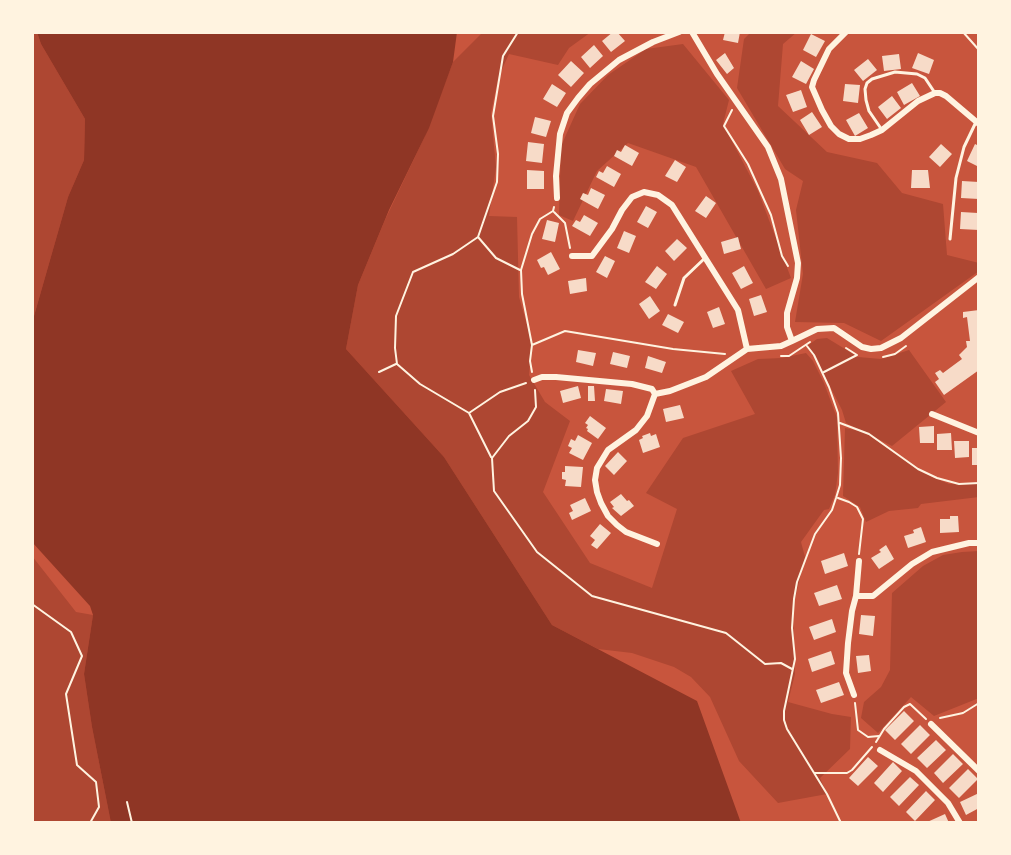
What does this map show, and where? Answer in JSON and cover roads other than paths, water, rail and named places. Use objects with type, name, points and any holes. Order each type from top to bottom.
[{"type":"street","points":[[557,198],[560,134],[567,113],[578,98],[619,60],[679,32]]},
{"type":"street","points":[[692,32],[768,147],[781,179],[798,263],[787,313],[787,327],[792,341]]},
{"type":"street","points":[[846,32],[829,49],[812,87],[831,126],[839,134],[849,139],[860,139],[882,130],[918,101],[935,93],[946,96],[978,123]]},
{"type":"street","points":[[572,256],[592,256],[632,197],[644,192],[658,195],[672,205],[738,310],[747,349]]},
{"type":"street","points":[[655,394],[706,377],[747,349],[781,346],[817,329],[834,328],[862,347],[881,348],[901,338],[979,277]]},
{"type":"street","points":[[534,380],[556,377],[632,384],[652,389],[655,394]]},
{"type":"street","points":[[655,394],[642,423],[601,459],[595,480],[608,516],[626,532],[657,544]]},
{"type":"street","points":[[932,414],[979,433]]},
{"type":"street","points":[[856,596],[873,596],[932,552],[979,543]]},
{"type":"street","points":[[854,695],[846,673],[859,561]]},
{"type":"street","points":[[931,724],[979,771]]},
{"type":"street","points":[[880,750],[916,771],[948,803],[960,823]]},
{"type":"lane","points":[[882,130],[869,111],[866,100],[865,89],[872,79],[895,72],[917,74],[931,83],[935,93]]},
{"type":"lane","points":[[950,239],[957,170],[964,147],[978,123]]},
{"type":"lane","points":[[675,305],[684,278],[705,258]]}]
